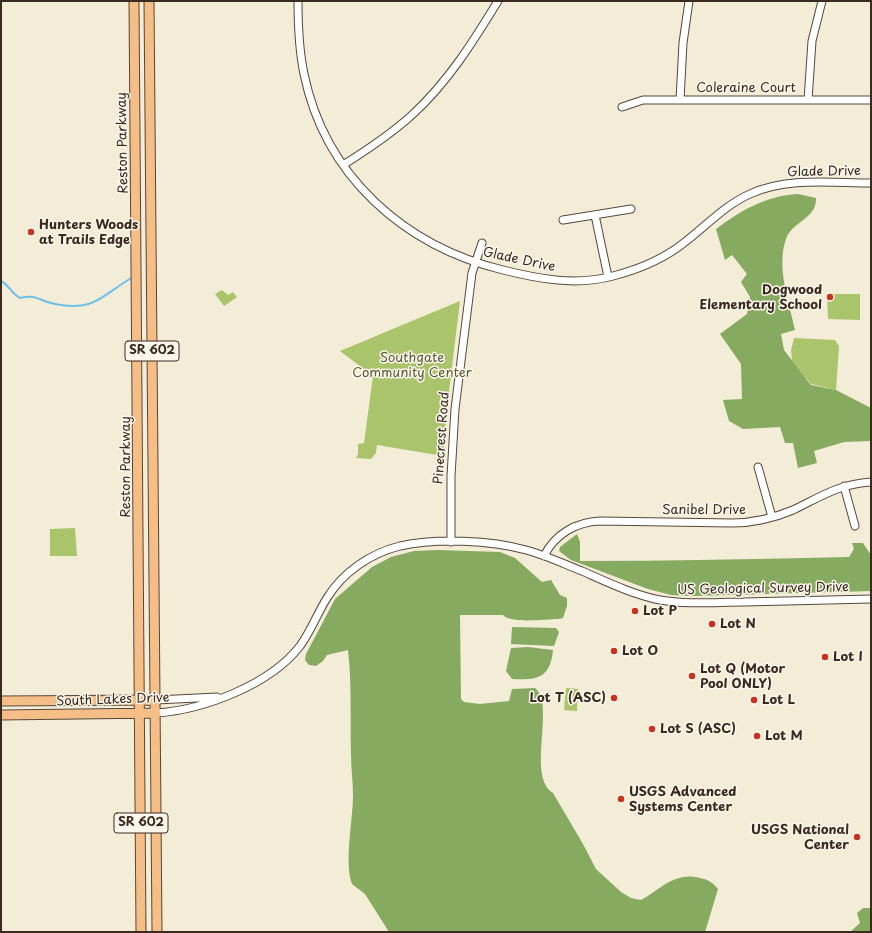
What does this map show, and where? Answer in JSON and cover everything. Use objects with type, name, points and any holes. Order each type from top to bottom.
[{"type":"main road","name":"Reston Parkway","points":[[134,1],[141,932]]},
{"type":"main road","name":"Reston Parkway","points":[[150,1],[157,932]]},
{"type":"main road","name":"South Lakes Drive","points":[[1,701],[156,700]]},
{"type":"main road","name":"South Lakes Drive","points":[[1,715],[156,713]]},
{"type":"street","name":"Glade Drive","points":[[298,1],[300,50],[308,92],[324,132],[343,165],[372,200],[407,229],[441,249],[474,262],[508,271],[557,280],[584,281],[608,277],[635,270],[660,259],[681,245],[732,204],[758,190],[792,183],[871,183]]},
{"type":"street","points":[[343,165],[400,125],[429,98],[459,62],[498,1]]},
{"type":"street","points":[[680,100],[683,43],[689,1]]},
{"type":"street","points":[[808,100],[812,41],[822,1]]},
{"type":"street","name":"Coleraine Court","points":[[622,107],[643,100],[871,100]]},
{"type":"street","points":[[564,220],[631,209]]},
{"type":"street","points":[[595,215],[608,277]]},
{"type":"street","name":"Pinecrest Road","points":[[451,542],[451,476],[454,418],[474,262],[482,243]]},
{"type":"street","points":[[758,467],[772,517]]},
{"type":"street","name":"Sanibel Drive","points":[[544,556],[550,546],[561,535],[575,526],[587,522],[737,523],[772,517],[797,508],[831,490],[844,486],[871,482]]},
{"type":"street","points":[[844,486],[855,526]]},
{"type":"street","name":"South Lakes Drive","points":[[156,713],[191,708],[257,682],[289,658],[304,639],[333,589],[357,567],[379,554],[395,548],[418,543],[451,542],[503,545],[544,556]]},
{"type":"street","name":"US Geological Survey Drive","points":[[544,556],[643,596],[678,603],[871,599]]},
{"type":"street","name":"South Lakes Drive","points":[[156,700],[223,696]]},
{"type":"green space","points":[[798,194],[816,198],[813,211],[789,233],[783,250],[782,261],[784,284],[795,330],[781,334],[784,350],[811,385],[836,390],[871,408],[871,441],[844,442],[814,451],[817,463],[798,468],[793,443],[785,443],[780,427],[743,429],[729,421],[723,400],[742,399],[741,364],[720,334],[747,314],[750,297],[741,282],[747,274],[732,255],[725,260],[716,229],[754,205],[786,195]]},
{"type":"green space","points":[[222,290],[228,295],[233,292],[237,297],[224,306],[215,294]]},
{"type":"green space","points":[[827,294],[860,294],[860,320],[828,319]]},
{"type":"green space","name":"Southgate Community Center","points":[[460,301],[447,408],[443,456],[377,445],[376,453],[371,459],[356,458],[358,454],[358,444],[364,443],[373,376],[340,351]]},
{"type":"green space","points":[[794,338],[835,340],[839,346],[836,390],[811,384],[792,361],[791,350]]},
{"type":"green space","points":[[75,528],[77,556],[50,556],[50,529]]},
{"type":"green space","points":[[577,534],[580,542],[580,561],[849,557],[854,549],[852,543],[863,543],[871,555],[871,591],[692,596],[671,595],[648,589],[571,560],[559,551],[560,547]]},
{"type":"green space","points":[[438,550],[500,552],[515,558],[542,582],[551,580],[560,595],[567,598],[567,606],[563,618],[558,619],[521,620],[507,618],[503,615],[460,615],[461,699],[464,702],[480,704],[509,701],[512,689],[535,688],[541,697],[543,709],[541,757],[542,772],[545,784],[553,793],[596,869],[621,892],[631,898],[641,900],[669,882],[683,877],[691,876],[710,882],[718,889],[705,932],[389,932],[365,894],[352,884],[349,864],[353,796],[348,650],[327,655],[323,661],[316,666],[309,665],[305,660],[306,654],[335,599],[372,567],[391,557],[414,551]]},
{"type":"green space","points":[[512,627],[556,628],[559,632],[554,646],[511,644]]},
{"type":"green space","points":[[528,647],[553,650],[549,667],[541,676],[535,678],[512,679],[506,671],[511,648]]},
{"type":"green space","points":[[566,688],[578,689],[577,711],[564,710]]},
{"type":"green space","points":[[863,908],[871,908],[871,932],[850,932],[860,923],[857,913]]},
{"type":"waterway","points":[[1,281],[20,298],[35,297],[49,303],[80,306],[89,304],[105,296],[133,277]]},
{"type":"place","name":"Hunters Woods at Trails Edge","points":[[31,232]]},
{"type":"place","name":"Dogwood Elementary School","points":[[830,297]]},
{"type":"place","name":"Lot P","points":[[635,611]]},
{"type":"place","name":"Lot N","points":[[712,624]]},
{"type":"place","name":"Lot O","points":[[614,651]]},
{"type":"place","name":"Lot I","points":[[825,657]]},
{"type":"place","name":"Lot Q (Motor Pool ONLY)","points":[[692,676]]},
{"type":"place","name":"Lot T (ASC)","points":[[614,698]]},
{"type":"place","name":"Lot L","points":[[754,700]]},
{"type":"place","name":"Lot S (ASC)","points":[[652,729]]},
{"type":"place","name":"Lot M","points":[[757,736]]},
{"type":"place","name":"USGS Advanced Systems Center","points":[[621,799]]},
{"type":"place","name":"USGS National Center","points":[[857,837]]}]
